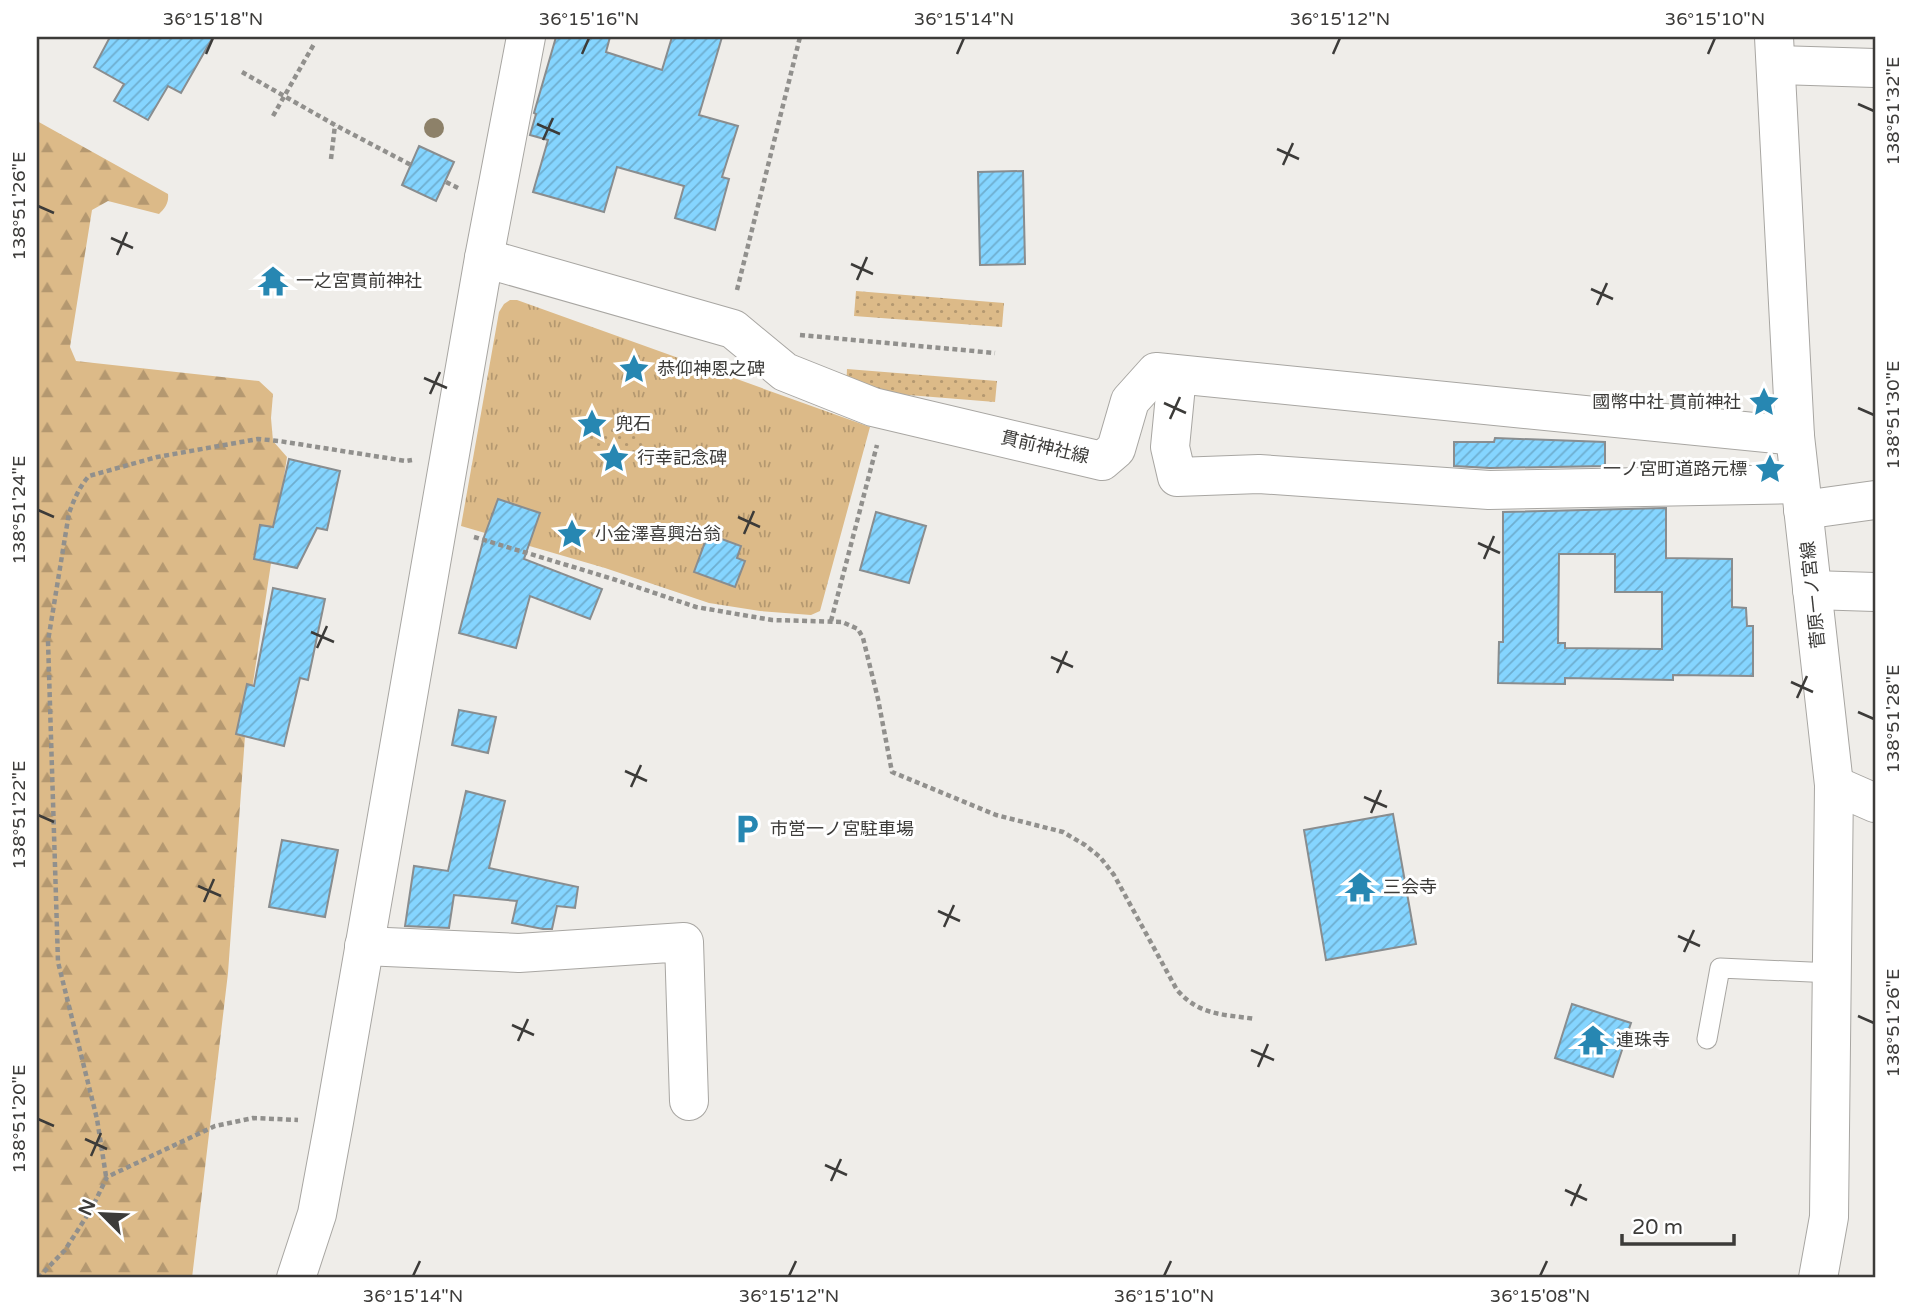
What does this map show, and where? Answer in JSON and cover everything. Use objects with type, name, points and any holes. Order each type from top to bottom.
[{"type":"street","points":[[296,1278],[317,1214],[452,437],[526,37]]},
{"type":"street","points":[[1775,51],[1875,68]]},
{"type":"street","name":"菅原一ノ宮線","points":[[1775,51],[1795,436],[1834,785],[1829,1217],[1818,1278]]},
{"type":"street","name":"貫前神社線","points":[[484,258],[733,330],[785,372],[873,407],[1102,461],[1116,449],[1130,401],[1156,372],[1795,436]]},
{"type":"street","points":[[1177,375],[1170,447],[1177,477],[1259,474],[1489,490],[1875,500]]},
{"type":"street","points":[[1812,590],[1875,592]]},
{"type":"street","points":[[1834,785],[1875,803]]},
{"type":"street","points":[[364,946],[519,953],[684,942],[689,1101]]},
{"type":"lane","points":[[1707,1039],[1720,968],[1832,973]]},
{"type":"path","points":[[736,295],[800,37]]},
{"type":"path","points":[[273,116],[314,44]]},
{"type":"path","points":[[242,72],[411,165]]},
{"type":"path","points":[[331,159],[335,125]]},
{"type":"path","points":[[844,338],[995,353]]},
{"type":"path","points":[[831,621],[886,410]]},
{"type":"path","points":[[106,1176],[97,1119],[58,962],[48,641],[69,513],[76,496],[89,476],[157,457],[258,439],[411,461],[452,437]]},
{"type":"path","points":[[437,525],[696,607],[772,620],[842,622],[858,629],[863,638],[878,699],[892,772],[996,815],[1062,832],[1085,845],[1100,857],[1114,874],[1177,990],[1187,1001],[1203,1011],[1255,1019]]},
{"type":"path","points":[[38,1278],[65,1250],[92,1209],[107,1177],[215,1126],[253,1118],[334,1122]]},
{"type":"green space","points":[[37,121],[168,194],[166,205],[159,214],[108,201],[92,210],[70,347],[76,361],[259,381],[273,394],[273,441],[287,457],[245,736],[228,973],[192,1278],[37,1278]]},
{"type":"green space","points":[[856,291],[1004,303],[1002,327],[854,316]]},
{"type":"green space","points":[[510,300],[517,300],[870,427],[820,611],[811,615],[709,603],[605,568],[461,526],[499,312]]},
{"type":"green space","points":[[847,369],[997,381],[995,402],[846,390]]},
{"type":"green space","points":[[608,425],[637,433],[650,446],[646,454],[639,458],[623,458],[591,443],[591,431],[596,427]]},
{"type":"building","points":[[110,37],[213,37],[181,93],[168,86],[148,120],[114,101],[124,84],[94,67]]},
{"type":"building","points":[[556,37],[610,37],[606,52],[662,70],[672,37],[722,37],[699,115],[738,126],[722,177],[729,179],[715,230],[675,218],[684,186],[617,167],[604,212],[533,192],[548,140],[530,135]]},
{"type":"building","points":[[419,146],[454,162],[436,201],[402,185]]},
{"type":"building","points":[[1023,171],[1025,264],[980,265],[978,172]]},
{"type":"building","points":[[1495,438],[1605,442],[1605,466],[1454,466],[1454,442],[1494,442]]},
{"type":"building","points":[[289,459],[340,471],[327,530],[317,528],[297,568],[254,559],[260,525],[273,527]]},
{"type":"building","points":[[498,499],[540,513],[524,559],[602,589],[590,619],[530,596],[516,648],[459,633],[484,537]]},
{"type":"building","points":[[1666,508],[1666,558],[1732,559],[1732,607],[1746,608],[1747,626],[1753,626],[1753,676],[1673,675],[1673,680],[1565,678],[1565,684],[1498,683],[1499,642],[1503,642],[1503,512]],"holes":[[[1559,554],[1615,554],[1615,592],[1662,592],[1662,649],[1565,648],[1565,643],[1558,643]]]},
{"type":"building","points":[[876,512],[926,526],[909,583],[860,570]]},
{"type":"building","points":[[708,534],[741,546],[737,558],[745,561],[735,587],[694,572]]},
{"type":"building","points":[[273,588],[325,599],[308,680],[300,678],[284,746],[236,734],[247,684],[254,686]]},
{"type":"building","points":[[459,710],[496,717],[488,753],[452,745]]},
{"type":"building","points":[[466,791],[505,801],[489,868],[578,887],[575,908],[557,906],[552,929],[512,923],[517,901],[454,895],[449,928],[405,926],[414,866],[448,871]]},
{"type":"building","name":"三会寺","points":[[1393,814],[1416,944],[1326,960],[1304,830]]},
{"type":"building","points":[[282,840],[338,850],[325,917],[269,907]]},
{"type":"building","name":"連珠寺","points":[[1572,1004],[1631,1023],[1613,1077],[1555,1058]]},
{"type":"place","name":"一之宮貫前神社","points":[[273,281]]},
{"type":"place","name":"恭仰神恩之碑","points":[[634,369]]},
{"type":"place","name":"國幣中社 貫前神社","points":[[1764,402]]},
{"type":"place","name":"兜石","points":[[592,424]]},
{"type":"place","name":"行幸記念碑","points":[[614,458]]},
{"type":"place","name":"一ノ宮町道路元標","points":[[1770,469]]},
{"type":"place","name":"小金澤喜興治翁","points":[[572,534]]},
{"type":"place","name":"市営一ノ宮駐車場","points":[[747,829]]},
{"type":"place","name":"三会寺","points":[[1360,887]]},
{"type":"place","name":"連珠寺","points":[[1593,1040]]}]
